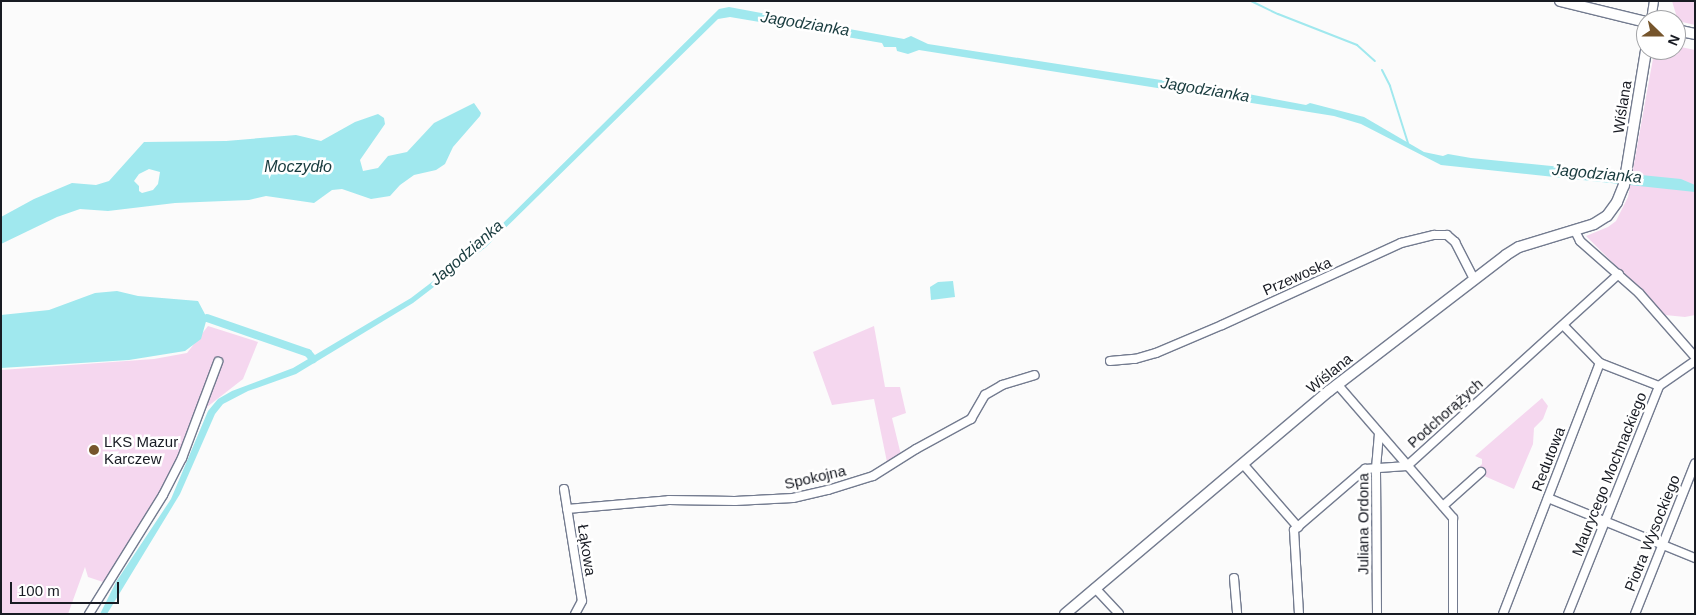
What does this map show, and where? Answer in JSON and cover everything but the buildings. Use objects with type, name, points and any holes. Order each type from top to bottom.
[{"type":"street","points":[[1560,1],[1636,20]]},
{"type":"street","name":"Wiślana","points":[[1065,614],[1338,384],[1474,279],[1519,247],[1575,231],[1594,224],[1607,216],[1617,202],[1624,185],[1644,60]]},
{"type":"street","points":[[1575,231],[1580,241],[1639,293],[1695,359]]},
{"type":"street","name":"Przewoska","points":[[1110,361],[1135,359],[1156,353],[1400,244],[1434,235],[1446,235],[1455,242],[1474,279]]},
{"type":"street","name":"Podchorążych","points":[[1298,527],[1365,469],[1407,466],[1564,326],[1619,274]]},
{"type":"street","points":[[1564,326],[1600,363],[1659,386]]},
{"type":"street","name":"Maurycego Mochnackiego","points":[[1568,614],[1659,386],[1695,359]]},
{"type":"street","points":[[89,614],[163,495],[182,458],[218,362]]},
{"type":"street","name":"Redutowa","points":[[1502,614],[1600,363]]},
{"type":"street","name":"Spokojna","points":[[567,509],[669,500],[735,501],[793,498],[828,490],[881,472],[916,449],[971,420],[985,396],[1002,385],[1035,376]]},
{"type":"street","points":[[1338,384],[1453,518],[1453,614]]},
{"type":"street","name":"Juliana Ordona","points":[[1378,614],[1376,468],[1379,434]]},
{"type":"street","name":"Piotra Wysockiego","points":[[1635,614],[1695,463]]},
{"type":"street","points":[[1243,464],[1298,527],[1294,530],[1300,614]]},
{"type":"street","points":[[1443,506],[1481,472]]},
{"type":"street","name":"Łąkowa","points":[[564,489],[582,600],[575,614]]},
{"type":"street","points":[[1548,498],[1695,558]]},
{"type":"street","points":[[1234,578],[1237,614]]},
{"type":"street","points":[[1095,588],[1119,614]]},
{"type":"shaded area","points":[[1672,1],[1695,1],[1695,25],[1686,23],[1686,10],[1675,10]]},
{"type":"shaded area","points":[[1686,48],[1695,50],[1695,315],[1685,317],[1665,315],[1586,236],[1608,227],[1616,221],[1628,197],[1653,60],[1686,60]]},
{"type":"shaded area","name":"LKS Mazur Karczew","points":[[208,326],[258,342],[243,379],[207,407],[169,492],[109,584],[88,577],[85,567],[68,614],[1,614],[1,370],[154,359],[187,353]]},
{"type":"shaded area","points":[[874,326],[885,387],[900,387],[906,413],[892,418],[901,455],[887,462],[874,399],[832,405],[813,352]]},
{"type":"shaded area","points":[[1542,398],[1548,406],[1543,419],[1534,428],[1533,444],[1514,489],[1482,475],[1476,470],[1482,464],[1482,459],[1475,456]]},
{"type":"water","name":"Jagodzianka","points":[[729,7],[904,39],[911,36],[928,44],[1174,82],[1190,87],[1224,92],[1227,90],[1306,105],[1310,103],[1364,117],[1424,152],[1443,156],[1448,154],[1471,158],[1681,179],[1695,185],[1695,192],[1441,165],[1361,124],[1334,116],[919,50],[908,54],[897,51],[896,47],[884,47],[882,43],[730,17],[718,19],[486,247],[413,303],[296,374],[248,391],[223,404],[215,414],[180,494],[107,614],[100,614],[116,582],[171,499],[208,411],[218,399],[232,391],[293,368],[411,298],[483,243],[719,9]]},
{"type":"water","name":"Moczydło","points":[[474,103],[481,113],[453,147],[445,164],[436,170],[414,175],[400,185],[390,196],[371,199],[342,189],[332,190],[314,203],[266,196],[249,200],[175,203],[108,211],[80,209],[57,217],[1,244],[1,217],[34,199],[72,183],[96,185],[109,181],[144,142],[226,141],[296,135],[321,141],[355,122],[378,114],[384,118],[385,124],[360,160],[363,171],[378,168],[388,156],[407,152],[434,123]],"holes":[[[149,169],[160,172],[158,184],[153,190],[142,193],[139,191],[139,186],[134,181],[139,174]]]},
{"type":"water","points":[[953,281],[955,297],[931,300],[930,287],[938,282]]},
{"type":"water","points":[[117,291],[138,296],[198,301],[207,318],[201,339],[185,351],[129,360],[1,368],[1,315],[49,310],[95,293]]},
{"type":"waterway","points":[[1251,1],[1278,14],[1357,45],[1375,61]]},
{"type":"waterway","points":[[1382,70],[1390,86],[1408,143]]},
{"type":"waterway","points":[[207,318],[308,353],[313,359]]},
{"type":"place","name":"LKS Mazur Karczew","points":[[94,450]]}]
